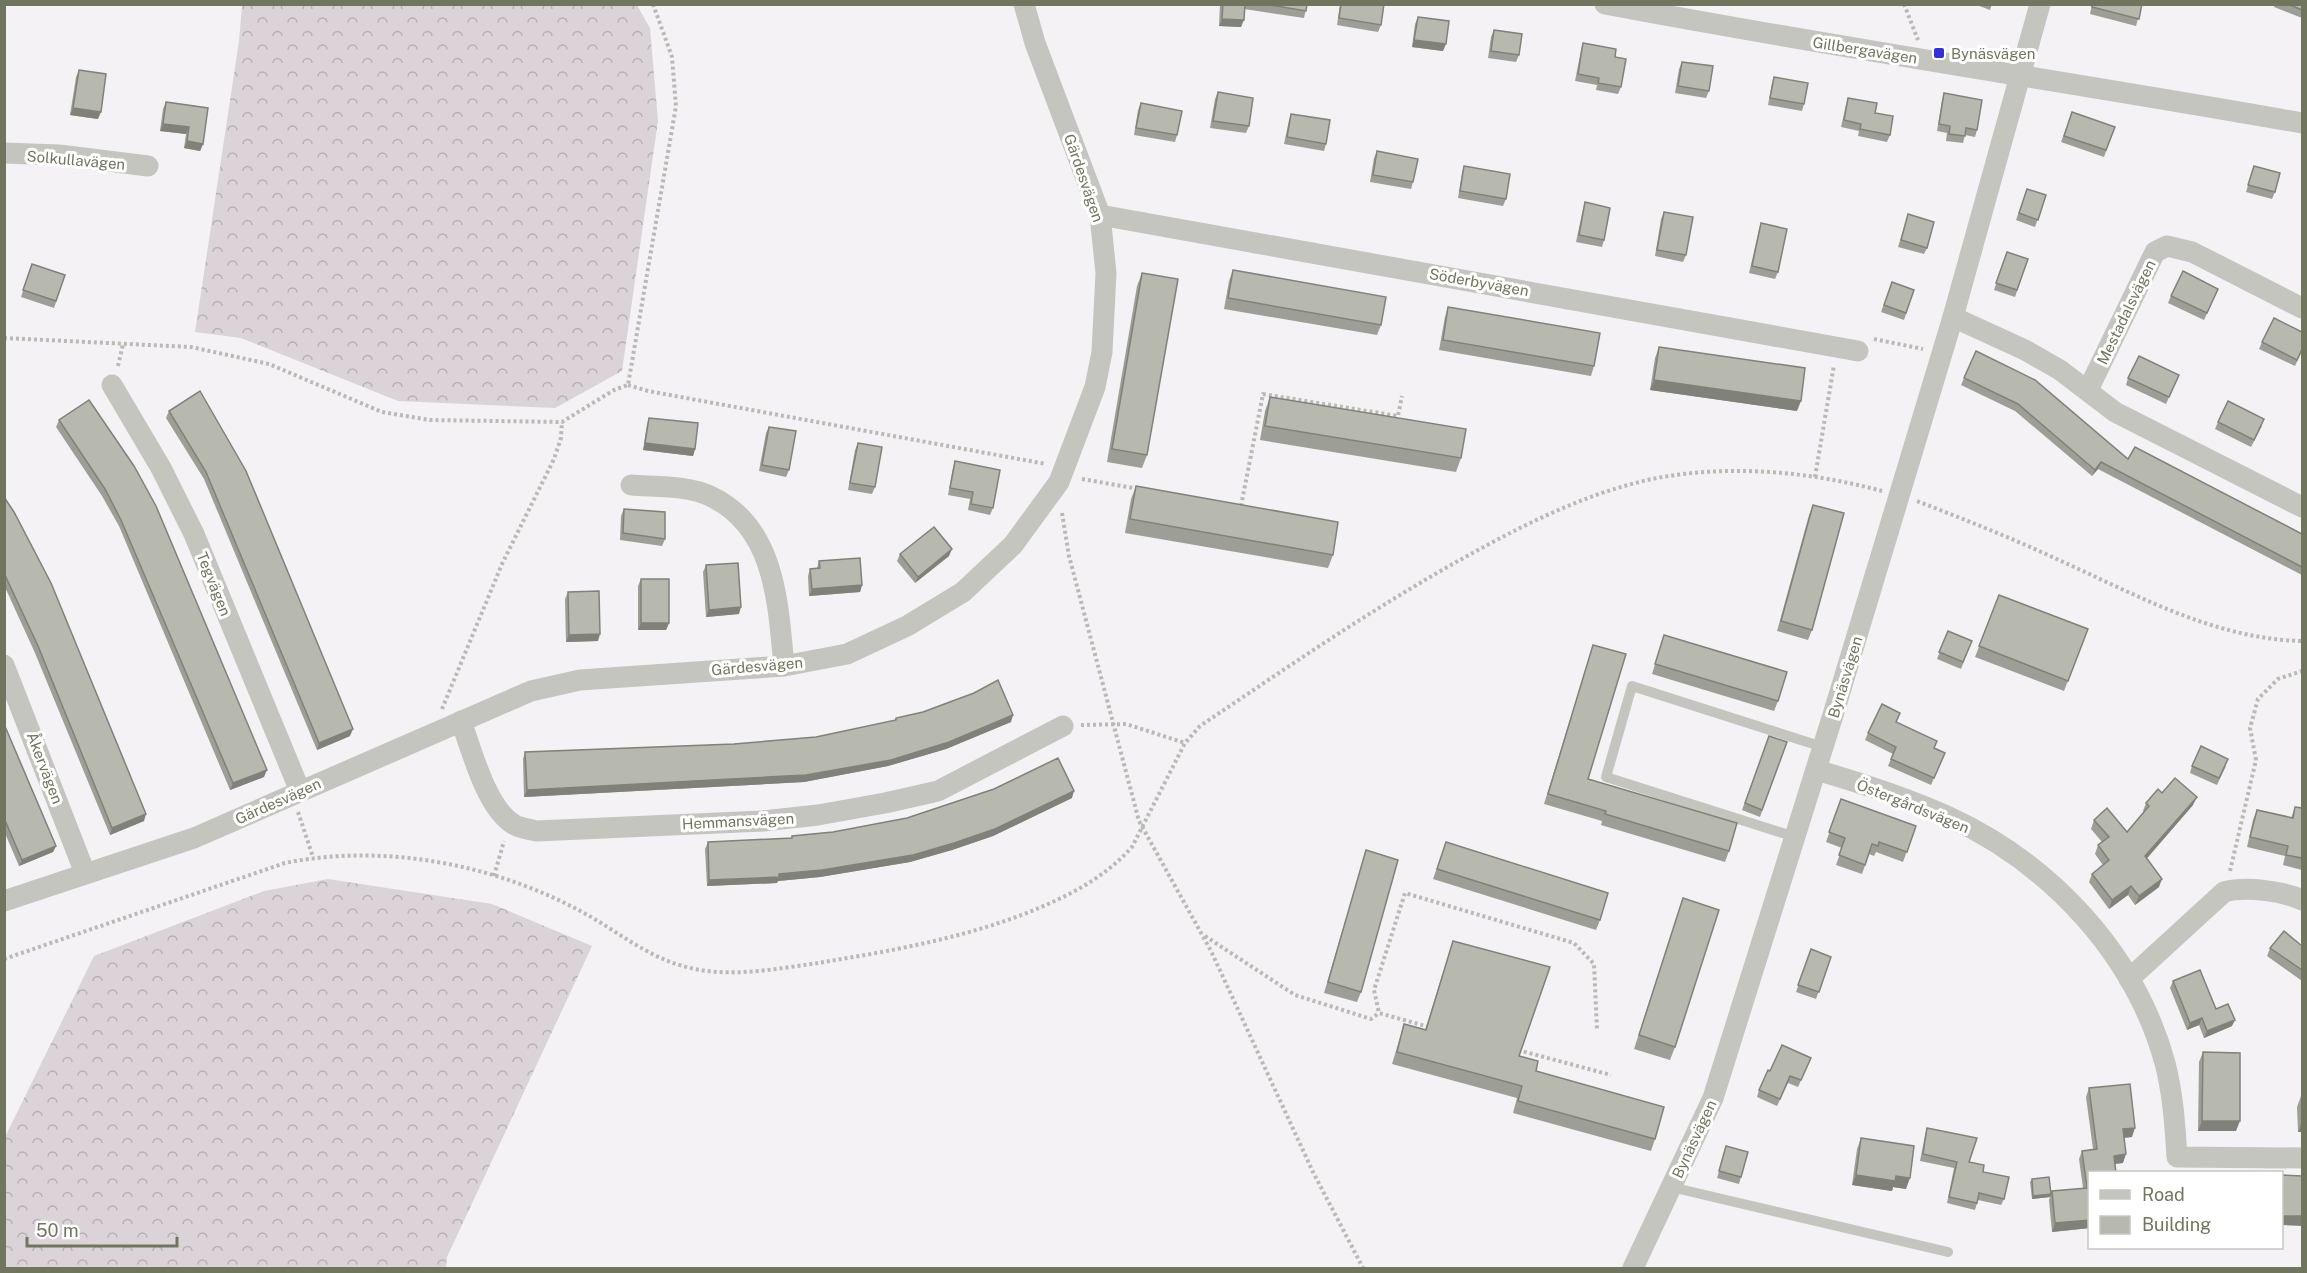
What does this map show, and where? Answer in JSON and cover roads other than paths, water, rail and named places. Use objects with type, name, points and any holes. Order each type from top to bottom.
[{"type":"street","name":"Gärdesvägen","points":[[4,901],[194,838],[531,691],[580,680],[784,666],[847,654],[907,626],[963,592],[1013,545],[1049,496],[1069,475],[1095,387],[1102,352],[1106,273],[1100,215],[1035,43],[1024,4]]},
{"type":"street","name":"Gillbergavägen","points":[[1605,4],[1768,35],[2023,74],[2302,123]]},
{"type":"street","name":"Bynäsvägen","points":[[1633,1269],[1713,1098],[1816,770],[1942,354],[2023,74],[2040,4]]},
{"type":"street","name":"Solkullavägen","points":[[4,153],[59,155],[148,166]]},
{"type":"street","name":"Söderbyvägen","points":[[1100,215],[1848,349]]},
{"type":"street","name":"Mestadalsvägen","points":[[2088,390],[2155,252],[2167,246],[2192,252],[2302,308]]},
{"type":"street","points":[[1953,317],[2025,350],[2088,390],[2115,412],[2302,507]]},
{"type":"street","name":"Tegvägen","points":[[112,385],[161,468],[194,534],[295,793]]},
{"type":"street","points":[[631,484],[688,489],[711,496],[736,512],[754,534],[768,561],[777,597],[784,666]]},
{"type":"street","name":"Åkervägen","points":[[4,664],[85,873]]},
{"type":"street","name":"Hemmansvägen","points":[[454,724],[500,812],[514,825],[536,831],[763,821],[852,810],[938,791],[1063,726]]},
{"type":"street","name":"Östergårdsvägen","points":[[1816,770],[1950,818],[2018,858],[2075,906],[2098,933],[2141,998],[2165,1064],[2174,1106],[2177,1157],[2302,1158]]},
{"type":"street","points":[[2129,979],[2224,892],[2241,890],[2283,894],[2302,900]]},
{"type":"lane","points":[[1795,837],[1606,777],[1632,686],[1823,747]]},
{"type":"lane","points":[[1671,1187],[1948,1252]]},
{"type":"place","name":"Bynäsvägen","points":[[1939,53]]}]
